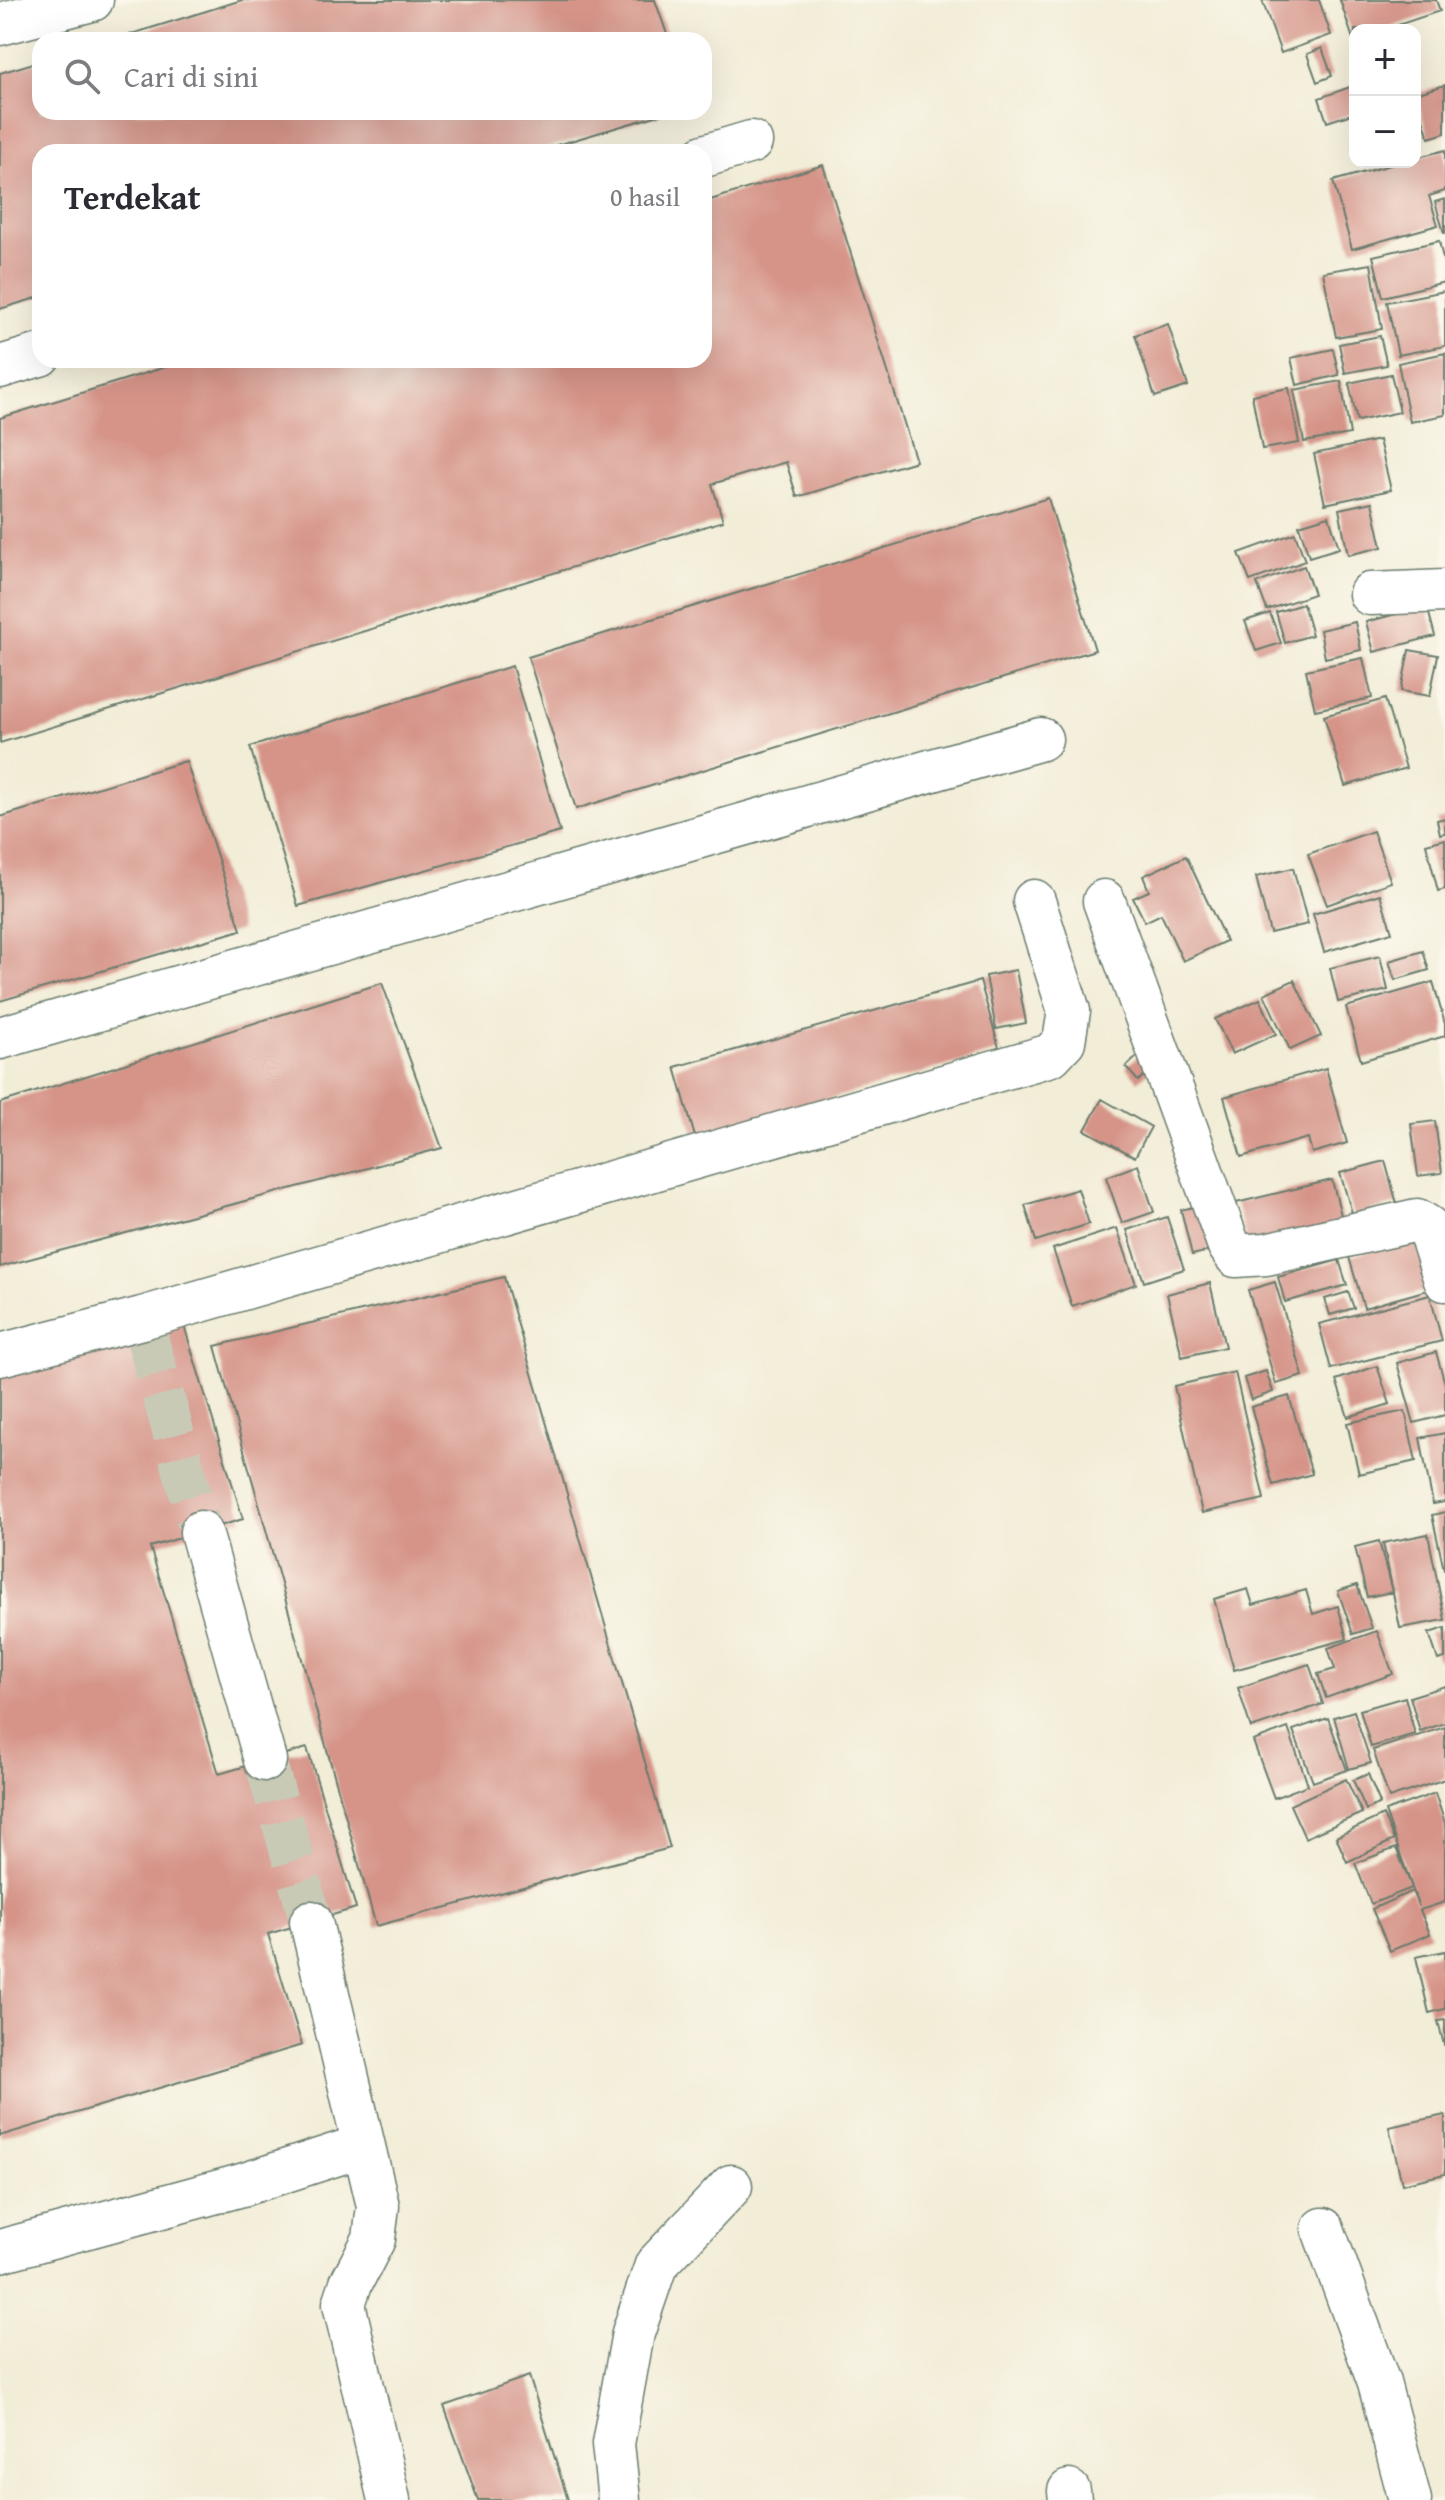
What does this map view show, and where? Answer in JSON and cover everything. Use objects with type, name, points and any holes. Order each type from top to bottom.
[{"type":"street","points":[[0,24],[92,0]]},
{"type":"street","points":[[712,154],[751,142]]},
{"type":"street","points":[[0,367],[32,357]]},
{"type":"street","points":[[1370,594],[1445,591]]},
{"type":"street","points":[[0,1038],[1041,739]]},
{"type":"street","points":[[0,1355],[144,1326],[1051,1055],[1064,1041],[1069,1011],[1034,901]]},
{"type":"street","points":[[1104,901],[1229,1246],[1236,1256],[1266,1254],[1417,1220],[1428,1227],[1445,1280]]},
{"type":"street","points":[[201,1532],[265,1760]]},
{"type":"street","points":[[311,1922],[378,2206],[374,2239],[351,2283],[344,2304],[389,2500]]},
{"type":"street","points":[[0,2251],[242,2185],[362,2146]]},
{"type":"street","points":[[619,2500],[613,2444],[633,2333],[656,2265],[731,2186]]},
{"type":"street","points":[[1323,2229],[1379,2383],[1410,2500]]},
{"type":"building","points":[[242,0],[655,0],[666,32],[138,32]]},
{"type":"building","points":[[1262,0],[1319,0],[1331,35],[1281,53]]},
{"type":"building","points":[[1340,0],[1436,0],[1440,11],[1401,24],[1349,24],[1349,27]]},
{"type":"building","points":[[1322,48],[1332,76],[1317,82],[1307,54]]},
{"type":"building","points":[[32,63],[32,120],[642,120],[560,144],[32,144],[32,299],[0,309],[0,73]]},
{"type":"building","points":[[1445,85],[1445,133],[1429,138],[1421,113],[1421,92]]},
{"type":"building","points":[[1349,87],[1349,115],[1327,122],[1319,98]]},
{"type":"building","points":[[1445,150],[1445,191],[1429,196],[1438,225],[1352,249],[1333,181],[1380,168],[1421,168],[1421,156]]},
{"type":"building","points":[[823,165],[916,461],[797,497],[786,462],[712,484],[723,521],[0,743],[0,418],[162,368],[712,368],[712,200]]},
{"type":"building","points":[[1445,199],[1445,233],[1444,233],[1435,202]]},
{"type":"building","points":[[1439,241],[1445,282],[1383,297],[1373,256]]},
{"type":"building","points":[[1371,264],[1382,329],[1336,337],[1323,272]]},
{"type":"building","points":[[1445,291],[1445,346],[1398,355],[1387,302]]},
{"type":"building","points":[[1168,324],[1188,386],[1155,397],[1135,335]]},
{"type":"building","points":[[1380,336],[1387,365],[1345,373],[1339,344]]},
{"type":"building","points":[[1333,349],[1339,375],[1297,385],[1291,358]]},
{"type":"building","points":[[1445,353],[1445,415],[1410,422],[1398,363]]},
{"type":"building","points":[[1391,374],[1400,412],[1357,421],[1349,383]]},
{"type":"building","points":[[1341,381],[1350,434],[1304,442],[1294,390]]},
{"type":"building","points":[[1289,388],[1299,443],[1262,449],[1252,395]]},
{"type":"building","points":[[1379,440],[1391,490],[1325,504],[1314,454]]},
{"type":"building","points":[[1048,498],[1095,650],[576,809],[528,657]]},
{"type":"building","points":[[1372,502],[1382,547],[1348,555],[1339,509]]},
{"type":"building","points":[[1329,516],[1339,548],[1309,557],[1299,525]]},
{"type":"building","points":[[1295,533],[1305,561],[1250,581],[1239,553]]},
{"type":"building","points":[[1304,566],[1314,594],[1267,610],[1257,583]]},
{"type":"building","points":[[1303,604],[1312,635],[1285,643],[1276,612]]},
{"type":"building","points":[[1427,606],[1435,636],[1374,652],[1366,622]]},
{"type":"building","points":[[1270,613],[1281,643],[1256,651],[1245,621]]},
{"type":"building","points":[[1355,622],[1361,650],[1325,658],[1320,630]]},
{"type":"building","points":[[1409,650],[1438,655],[1430,696],[1401,691]]},
{"type":"building","points":[[1363,658],[1372,698],[1315,710],[1306,670]]},
{"type":"building","points":[[512,666],[560,832],[298,906],[250,747]]},
{"type":"building","points":[[1385,699],[1406,768],[1345,786],[1324,716]]},
{"type":"building","points":[[186,761],[241,930],[0,1001],[0,817]]},
{"type":"building","points":[[1445,818],[1445,833],[1440,834],[1437,820]]},
{"type":"building","points":[[1373,831],[1391,882],[1327,905],[1308,854]]},
{"type":"building","points":[[1445,839],[1445,889],[1438,891],[1426,844]]},
{"type":"building","points":[[1186,856],[1226,941],[1183,961],[1161,914],[1145,922],[1133,898],[1149,891],[1143,876]]},
{"type":"building","points":[[1293,868],[1308,924],[1270,933],[1256,877]]},
{"type":"building","points":[[1380,894],[1392,932],[1324,952],[1313,914]]},
{"type":"building","points":[[1423,951],[1429,970],[1395,980],[1389,961]]},
{"type":"building","points":[[1380,956],[1388,990],[1338,1002],[1330,968]]},
{"type":"building","points":[[1016,970],[1026,1023],[996,1029],[986,976]]},
{"type":"building","points":[[1294,980],[1321,1036],[1290,1050],[1264,994]]},
{"type":"building","points":[[980,981],[1000,1051],[695,1137],[675,1067]]},
{"type":"building","points":[[1433,982],[1445,1024],[1445,1036],[1361,1061],[1346,1007]]},
{"type":"building","points":[[382,983],[442,1148],[0,1267],[0,1103]]},
{"type":"building","points":[[1260,999],[1276,1034],[1232,1054],[1215,1019]]},
{"type":"building","points":[[1141,1053],[1154,1067],[1138,1081],[1126,1067]]},
{"type":"building","points":[[1326,1068],[1347,1143],[1312,1153],[1308,1138],[1241,1157],[1224,1097]]},
{"type":"building","points":[[1102,1099],[1151,1127],[1135,1157],[1085,1130]]},
{"type":"building","points":[[1435,1121],[1442,1173],[1418,1176],[1411,1124]]},
{"type":"building","points":[[1385,1161],[1397,1204],[1353,1216],[1340,1173]]},
{"type":"building","points":[[1138,1165],[1154,1212],[1122,1223],[1106,1177]]},
{"type":"building","points":[[1332,1180],[1343,1223],[1247,1246],[1236,1203]]},
{"type":"building","points":[[1078,1189],[1089,1224],[1036,1241],[1025,1205]]},
{"type":"building","points":[[1202,1205],[1213,1250],[1192,1255],[1181,1210]]},
{"type":"building","points":[[1167,1217],[1184,1269],[1144,1282],[1127,1230]]},
{"type":"building","points":[[1117,1228],[1136,1284],[1072,1306],[1053,1249]]},
{"type":"building","points":[[1416,1237],[1431,1289],[1364,1308],[1349,1257]]},
{"type":"building","points":[[1339,1260],[1347,1285],[1285,1302],[1278,1277]]},
{"type":"building","points":[[504,1277],[670,1848],[376,1926],[215,1346]]},
{"type":"building","points":[[1275,1282],[1303,1376],[1276,1384],[1248,1290]]},
{"type":"building","points":[[1210,1283],[1225,1347],[1182,1357],[1167,1294]]},
{"type":"building","points":[[1348,1292],[1354,1308],[1330,1315],[1325,1299]]},
{"type":"building","points":[[1430,1295],[1442,1341],[1331,1369],[1319,1324]]},
{"type":"building","points":[[183,1322],[243,1519],[150,1547],[219,1774],[307,1748],[356,1908],[268,1934],[302,2045],[0,2136],[0,1371]]},
{"type":"building","points":[[1436,1352],[1445,1384],[1445,1415],[1414,1423],[1397,1363]]},
{"type":"building","points":[[1377,1366],[1390,1404],[1348,1417],[1336,1380]]},
{"type":"building","points":[[1266,1371],[1273,1392],[1251,1400],[1244,1378]]},
{"type":"building","points":[[1235,1372],[1264,1499],[1202,1513],[1174,1386]]},
{"type":"building","points":[[1289,1396],[1312,1474],[1273,1485],[1251,1407]]},
{"type":"building","points":[[1405,1411],[1416,1461],[1359,1474],[1347,1423]]},
{"type":"building","points":[[1445,1433],[1445,1502],[1433,1504],[1420,1438]]},
{"type":"building","points":[[1445,1512],[1445,1570],[1444,1570],[1432,1515]]},
{"type":"building","points":[[1428,1534],[1445,1620],[1400,1628],[1383,1543]]},
{"type":"building","points":[[1379,1541],[1392,1592],[1367,1597],[1355,1547]]},
{"type":"building","points":[[1357,1585],[1372,1628],[1353,1634],[1338,1591]]},
{"type":"building","points":[[1248,1589],[1253,1605],[1306,1590],[1313,1614],[1338,1606],[1347,1639],[1234,1670],[1214,1599]]},
{"type":"building","points":[[1445,1628],[1445,1658],[1438,1660],[1429,1633]]},
{"type":"building","points":[[1377,1631],[1393,1674],[1326,1698],[1318,1674],[1335,1669],[1328,1648]]},
{"type":"building","points":[[1309,1664],[1323,1704],[1251,1728],[1238,1688]]},
{"type":"building","points":[[1445,1686],[1445,1723],[1420,1731],[1410,1697]]},
{"type":"building","points":[[1405,1697],[1415,1734],[1371,1747],[1360,1710]]},
{"type":"building","points":[[1354,1711],[1371,1763],[1349,1769],[1334,1717]]},
{"type":"building","points":[[1328,1718],[1347,1770],[1313,1782],[1293,1730]]},
{"type":"building","points":[[1445,1727],[1445,1779],[1389,1798],[1373,1750]]},
{"type":"building","points":[[1288,1728],[1308,1785],[1274,1798],[1253,1741]]},
{"type":"building","points":[[1368,1774],[1380,1803],[1366,1810],[1353,1780]]},
{"type":"building","points":[[1346,1779],[1362,1813],[1305,1838],[1290,1805]]},
{"type":"building","points":[[1435,1793],[1445,1823],[1445,1902],[1420,1910],[1430,1934],[1390,1951],[1372,1909],[1412,1891],[1419,1907],[1385,1811]]},
{"type":"building","points":[[1383,1815],[1394,1840],[1347,1862],[1336,1837]]},
{"type":"building","points":[[1396,1848],[1412,1888],[1371,1904],[1355,1863]]},
{"type":"building","points":[[1445,1951],[1445,2009],[1429,2013],[1416,1957]]},
{"type":"building","points":[[1445,2020],[1445,2045],[1444,2045],[1438,2021]]},
{"type":"building","points":[[1445,2115],[1445,2174],[1402,2184],[1389,2127]]},
{"type":"building","points":[[529,2376],[568,2500],[478,2500],[444,2406]]},
{"type":"tunnel","points":[[146,1334],[201,1532]]},
{"type":"tunnel","points":[[265,1760],[311,1922]]}]
